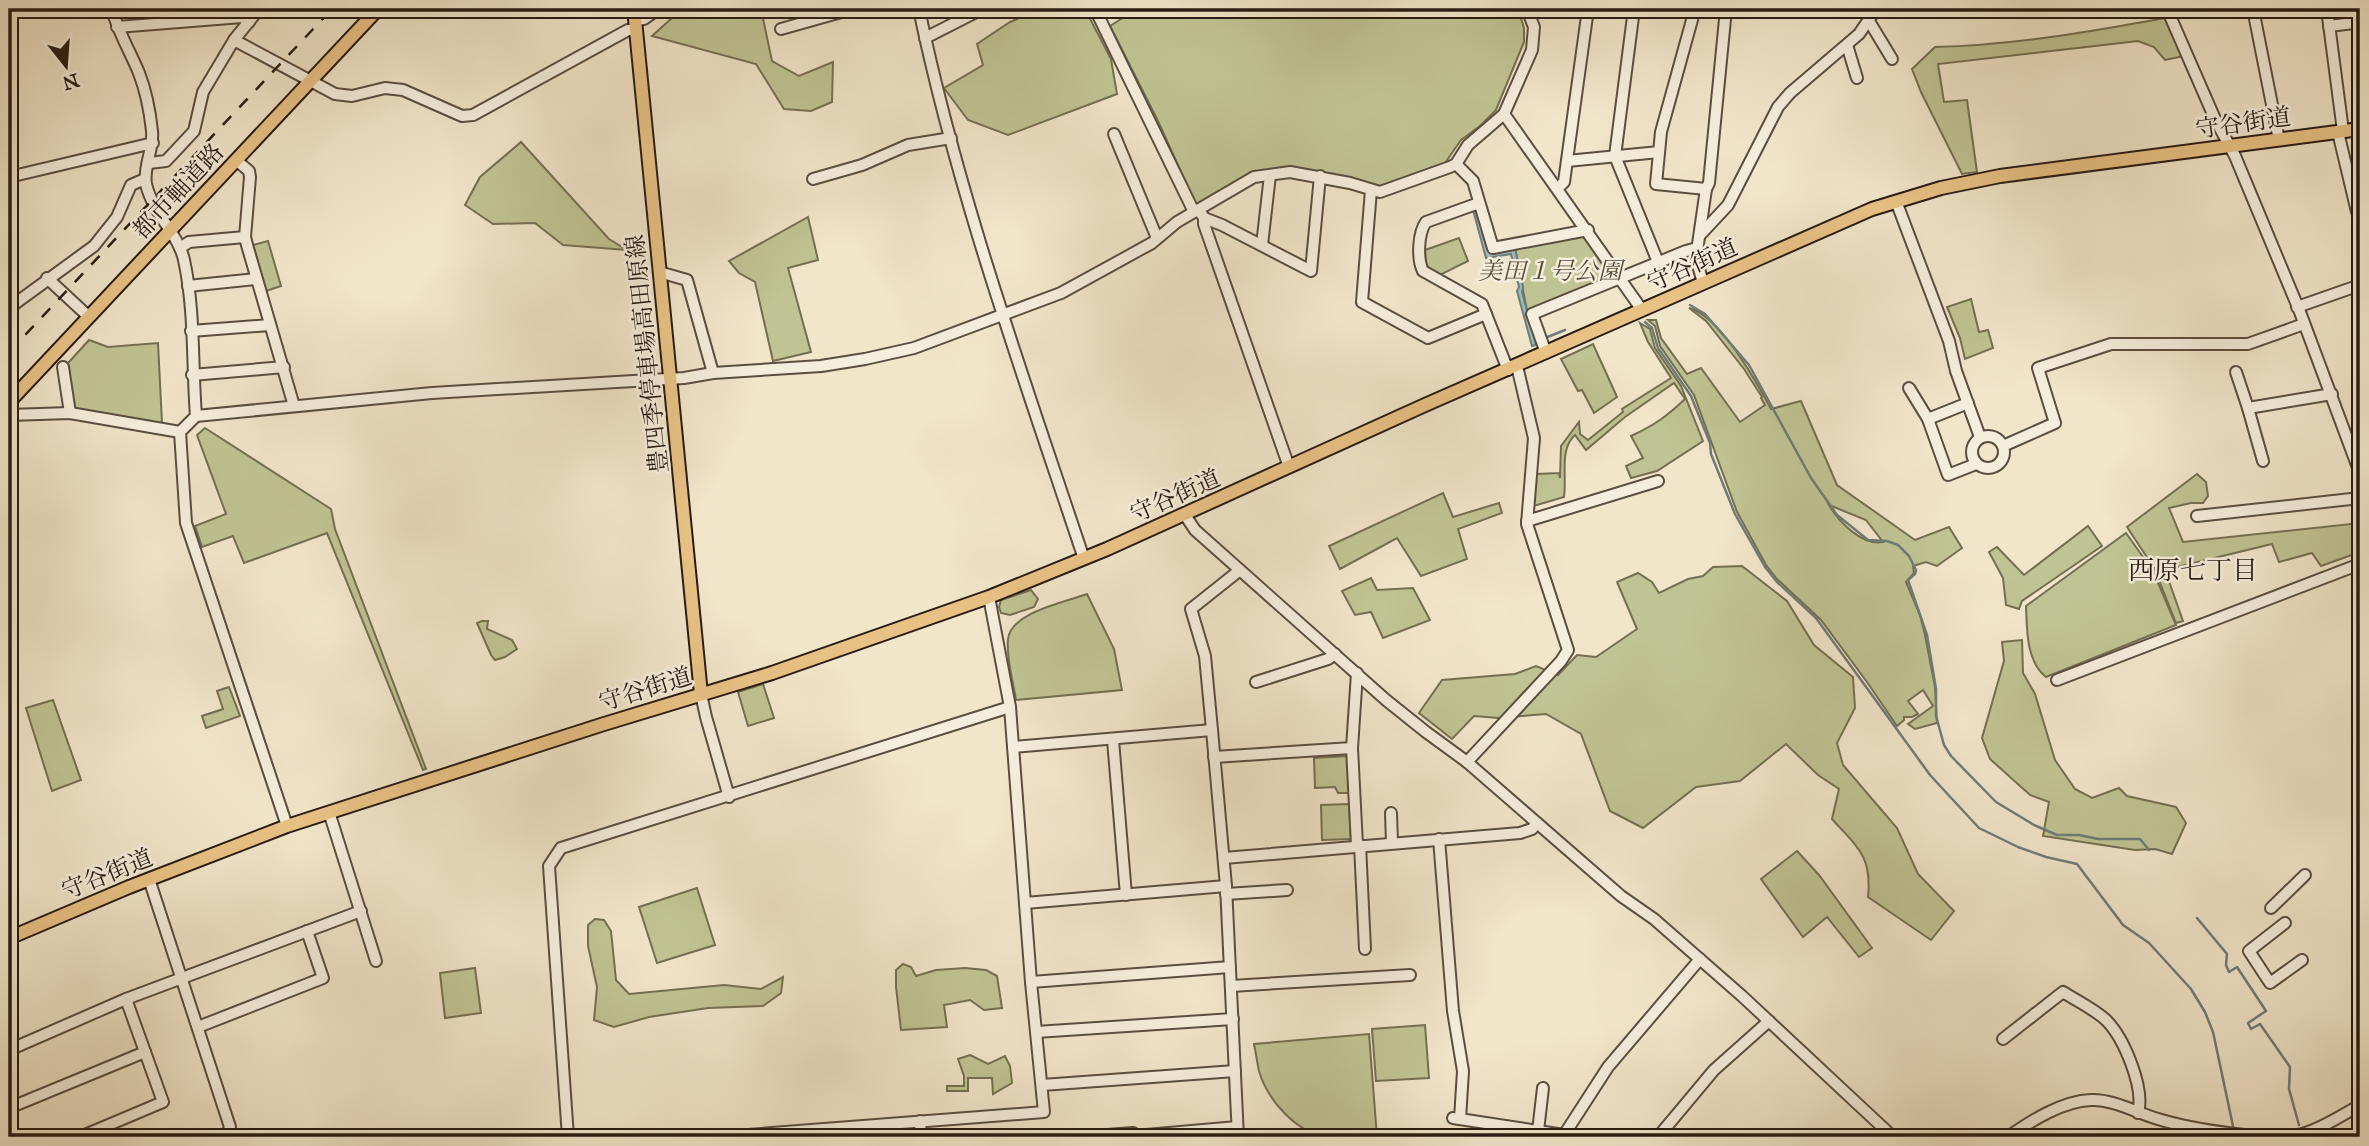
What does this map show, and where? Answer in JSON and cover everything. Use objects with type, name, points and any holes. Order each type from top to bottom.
[{"type":"main road","name":"都市軸道路","points":[[9,402],[378,9]]},
{"type":"main road","name":"豊四季停車場高田原線","points":[[635,19],[701,694]]},
{"type":"main road","name":"守谷街道","points":[[9,938],[149,879],[287,826],[867,640],[989,597],[1084,559],[1834,225],[1896,201],[1941,188],[2000,176],[2360,129]]},
{"type":"street","points":[[113,9],[117,27],[146,95],[153,143],[145,179],[155,209],[184,258],[196,416]]},
{"type":"street","points":[[149,163],[166,161],[194,131],[202,92],[234,40],[259,9]]},
{"type":"street","points":[[234,40],[335,94],[352,96],[385,88],[403,90],[462,116],[473,115],[628,30],[635,19],[644,19],[658,9]]},
{"type":"street","points":[[781,29],[852,9]]},
{"type":"street","points":[[919,9],[951,138],[1003,315],[1084,559]]},
{"type":"street","points":[[925,38],[982,9]]},
{"type":"street","points":[[1095,9],[1199,213],[1289,467]]},
{"type":"street","points":[[287,826],[186,523],[180,432],[196,416],[432,393],[670,379],[713,373],[821,366],[914,348],[1061,293],[1152,243],[1177,222],[1199,213],[1254,177],[1290,172],[1320,176],[1380,192],[1456,164],[1468,145],[1504,114],[1532,50],[1534,27],[1527,9]]},
{"type":"street","points":[[1558,188],[1564,182],[1588,9]]},
{"type":"street","points":[[1634,9],[1615,156],[1658,262]]},
{"type":"street","points":[[1695,9],[1661,132],[1656,184],[1706,189]]},
{"type":"street","points":[[1703,283],[1699,275],[1697,248],[1709,183],[1726,9]]},
{"type":"street","points":[[1700,235],[1728,205],[1777,107],[1847,45],[1876,9]]},
{"type":"street","points":[[2167,9],[2297,307],[2360,473]]},
{"type":"street","points":[[2253,9],[2279,140]]},
{"type":"street","points":[[2327,9],[2341,131],[2357,212],[2360,211]]},
{"type":"street","points":[[2329,26],[2354,23],[2353,9]]},
{"type":"street","points":[[117,27],[242,17],[249,22]]},
{"type":"street","points":[[1869,21],[1892,59]]},
{"type":"street","points":[[1847,45],[1857,78]]},
{"type":"street","points":[[1504,114],[1642,310]]},
{"type":"street","points":[[1114,134],[1157,238]]},
{"type":"street","points":[[813,179],[862,165],[908,145],[951,138]]},
{"type":"street","points":[[9,177],[153,143]]},
{"type":"street","points":[[1567,161],[1659,152]]},
{"type":"street","points":[[236,160],[249,171],[245,237],[294,406]]},
{"type":"street","points":[[1456,164],[1473,181],[1493,248],[1588,230]]},
{"type":"street","points":[[1262,245],[1270,175]]},
{"type":"street","points":[[1199,213],[1311,271],[1320,176]]},
{"type":"street","points":[[9,308],[94,246],[117,217],[131,185],[145,179]]},
{"type":"street","points":[[1371,190],[1362,302],[1427,338],[1486,314]]},
{"type":"street","points":[[1896,201],[1949,341],[1956,371],[1980,437]]},
{"type":"street","points":[[1467,762],[1562,661],[1568,650],[1531,541],[1527,521],[1534,438],[1513,368],[1482,304],[1423,271],[1419,264],[1422,228],[1426,222],[1479,203]]},
{"type":"street","points":[[180,248],[189,242],[245,237]]},
{"type":"street","points":[[1546,353],[1532,314],[1697,248]]},
{"type":"street","points":[[659,272],[687,280],[713,373]]},
{"type":"street","points":[[47,278],[89,317]]},
{"type":"street","points":[[188,286],[256,279]]},
{"type":"street","points":[[2297,307],[2360,285]]},
{"type":"street","points":[[191,331],[271,324]]},
{"type":"street","points":[[2003,446],[2055,423],[2038,368],[2111,344],[2248,344],[2304,324]]},
{"type":"street","points":[[63,367],[70,413]]},
{"type":"street","points":[[192,375],[284,367]]},
{"type":"street","points":[[2236,372],[2263,461]]},
{"type":"street","points":[[1909,388],[1927,419],[1948,475],[1976,464]]},
{"type":"street","points":[[2248,408],[2332,394]]},
{"type":"street","points":[[1927,419],[1968,403]]},
{"type":"street","points":[[9,415],[70,413],[180,432]]},
{"type":"street","points":[[1992,436],[2001,442],[2003,457],[1997,466],[1986,468],[1973,460],[1971,449],[1980,437],[1992,436]]},
{"type":"street","points":[[1527,521],[1658,481]]},
{"type":"street","points":[[2197,516],[2360,498]]},
{"type":"street","points":[[1185,514],[1195,530],[1335,654],[1426,732],[1467,762],[1621,896],[1654,919],[1894,1137]]},
{"type":"street","points":[[2057,680],[2360,564]]},
{"type":"street","points":[[1081,1137],[1133,1133],[1136,1136],[1238,1132],[1224,858],[1205,656],[1191,609],[1240,570]]},
{"type":"street","points":[[720,1137],[1044,1112],[1010,707],[989,597]]},
{"type":"street","points":[[1256,682],[1328,659],[1335,654]]},
{"type":"street","points":[[1357,673],[1352,748],[1365,949]]},
{"type":"street","points":[[701,694],[705,717],[729,797]]},
{"type":"street","points":[[568,1137],[549,866],[561,848],[1010,707]]},
{"type":"street","points":[[1013,747],[1212,730]]},
{"type":"street","points":[[1113,740],[1126,895]]},
{"type":"street","points":[[1214,757],[1352,748]]},
{"type":"street","points":[[329,812],[376,961]]},
{"type":"street","points":[[1391,813],[1392,843]]},
{"type":"street","points":[[1224,858],[1520,833],[1532,829],[1537,823]]},
{"type":"street","points":[[1439,839],[1454,1011],[1463,1071],[1457,1118],[1538,1131],[1553,1136],[1564,1135],[1608,1068],[1700,960]]},
{"type":"street","points":[[2271,908],[2305,875]]},
{"type":"street","points":[[149,879],[230,1126],[226,1137]]},
{"type":"street","points":[[1025,903],[1226,890],[1287,890]]},
{"type":"street","points":[[9,1050],[126,999],[360,911]]},
{"type":"street","points":[[2285,923],[2249,951],[2270,983],[2302,960]]},
{"type":"street","points":[[198,1027],[323,978],[307,931]]},
{"type":"street","points":[[1031,982],[1230,967]]},
{"type":"street","points":[[1231,986],[1410,975]]},
{"type":"street","points":[[2003,1039],[2063,992],[2107,1020],[2135,1075],[2140,1104],[2138,1113]]},
{"type":"street","points":[[80,1137],[163,1102],[126,999]]},
{"type":"street","points":[[1036,1032],[1233,1019]]},
{"type":"street","points":[[1658,1137],[1714,1070],[1769,1021]]},
{"type":"street","points":[[9,1108],[145,1052]]},
{"type":"street","points":[[1042,1085],[1235,1071]]},
{"type":"street","points":[[1538,1131],[1543,1088]]},
{"type":"street","points":[[2008,1137],[2043,1116],[2088,1100],[2104,1100],[2190,1129],[2281,1136],[2313,1130],[2360,1105]]},
{"type":"street","points":[[920,1121],[921,1137]]},
{"type":"green space","points":[[682,9],[761,9],[772,61],[799,76],[833,62],[832,102],[811,111],[784,109],[756,64],[652,36]]},
{"type":"green space","points":[[1041,9],[1085,9],[1111,59],[1117,94],[1008,135],[968,120],[944,88],[983,65],[977,44],[1010,22]]},
{"type":"green space","points":[[1137,9],[1518,9],[1524,28],[1524,42],[1496,110],[1461,140],[1443,166],[1380,187],[1290,168],[1196,205],[1158,121],[1110,26]]},
{"type":"green space","points":[[2165,18],[2184,56],[2165,60],[2154,47],[2138,41],[1938,64],[1944,102],[1967,100],[1977,172],[1962,174],[1912,69],[1935,47],[2022,41]]},
{"type":"green space","points":[[521,142],[609,239],[627,250],[563,245],[535,223],[493,224],[465,205],[480,177]]},
{"type":"green space","points":[[808,217],[818,260],[788,268],[811,352],[773,361],[755,282],[739,273],[729,261]]},
{"type":"green space","name":"美田１号公園","points":[[1580,236],[1586,238],[1610,272],[1608,278],[1527,311],[1515,248]]},
{"type":"green space","points":[[1459,238],[1468,261],[1440,275],[1426,268],[1425,250]]},
{"type":"green space","points":[[268,241],[281,286],[266,291],[253,245]]},
{"type":"green space","points":[[1971,299],[1979,332],[1988,330],[1993,348],[1965,359],[1960,338],[1947,307]]},
{"type":"green space","points":[[1689,308],[1701,313],[1725,336],[1771,409],[1801,401],[1837,485],[1915,540],[1949,527],[1962,548],[1937,566],[1926,562],[1913,566],[1914,573],[1906,582],[1925,635],[1935,687],[1937,723],[1915,729],[1908,724],[1933,706],[1923,690],[1908,701],[1918,714],[1904,717],[1897,726],[1821,620],[1777,579],[1766,565],[1737,512],[1694,395],[1660,346],[1655,326],[1648,320],[1656,320],[1661,338],[1687,374],[1701,368],[1740,422],[1765,405],[1744,369],[1706,321]],"holes":[[[1829,505],[1866,520],[1883,542],[1859,537],[1839,519]]]},
{"type":"green space","points":[[1640,323],[1650,329],[1655,348],[1681,386],[1703,441],[1657,471],[1631,478],[1626,466],[1643,458],[1631,436],[1660,420],[1685,399],[1674,383],[1625,417],[1586,450],[1575,435],[1565,455],[1564,497],[1530,507],[1536,474],[1559,473],[1560,478],[1561,446],[1579,422],[1580,434],[1588,440],[1623,412],[1622,409],[1671,378],[1648,342]]},
{"type":"green space","points":[[89,340],[108,347],[158,343],[162,423],[74,410],[68,363]]},
{"type":"green space","points":[[1593,344],[1617,397],[1594,413],[1582,390],[1578,391],[1561,359]]},
{"type":"green space","points":[[205,428],[331,509],[335,529],[426,769],[423,770],[327,533],[244,563],[233,536],[202,547],[195,526],[226,514],[197,435]]},
{"type":"green space","points":[[2197,474],[2206,482],[2208,496],[2203,503],[2169,508],[2183,542],[2360,523],[2360,552],[2321,566],[2312,553],[2279,562],[2272,544],[2165,570],[2183,621],[2176,623],[2154,568],[2127,527]]},
{"type":"green space","points":[[1443,493],[1453,517],[1499,503],[1502,513],[1458,529],[1467,559],[1421,576],[1397,538],[1340,569],[1329,546]]},
{"type":"green space","points":[[2088,526],[2102,546],[2022,601],[2019,609],[2006,605],[2003,578],[1989,552],[1997,547],[2024,575]]},
{"type":"green space","points":[[2126,533],[2153,571],[2176,625],[2046,677],[2031,654],[2026,606]]},
{"type":"green space","points":[[1742,566],[1787,601],[1814,645],[1853,677],[1855,708],[1837,743],[1843,765],[1897,828],[1918,874],[1954,911],[1931,940],[1868,897],[1869,883],[1865,862],[1856,846],[1832,819],[1839,789],[1818,775],[1786,744],[1740,781],[1696,787],[1643,828],[1610,811],[1581,734],[1546,714],[1498,718],[1474,716],[1452,739],[1419,713],[1442,680],[1515,674],[1536,666],[1558,675],[1577,655],[1596,657],[1637,629],[1617,582],[1638,573],[1652,582],[1659,593],[1688,579],[1703,576],[1713,567]]},
{"type":"green space","points":[[1371,578],[1377,590],[1413,588],[1430,620],[1383,638],[1371,612],[1355,615],[1342,591]]},
{"type":"green space","points":[[1031,590],[1038,599],[1034,607],[1010,615],[1001,613],[1001,600]]},
{"type":"green space","points":[[1087,594],[1114,649],[1122,690],[1016,700],[1008,654],[1011,630],[1041,609]]},
{"type":"green space","points":[[488,621],[487,629],[512,640],[517,649],[495,660],[477,623]]},
{"type":"green space","points":[[2022,640],[2023,673],[2035,694],[2055,760],[2075,789],[2092,798],[2119,788],[2127,796],[2176,807],[2186,823],[2172,854],[2155,849],[2135,850],[2043,836],[2049,802],[2030,795],[1990,759],[1982,738],[2004,661],[2002,642]]},
{"type":"green space","points":[[763,684],[774,718],[748,726],[738,692]]},
{"type":"green space","points":[[229,687],[240,716],[206,728],[202,716],[223,709],[217,691]]},
{"type":"green space","points":[[53,700],[81,780],[52,791],[26,708]]},
{"type":"green space","points":[[1347,756],[1349,793],[1338,793],[1335,787],[1315,788],[1314,758]]},
{"type":"green space","points":[[1349,804],[1351,839],[1322,840],[1321,805]]},
{"type":"green space","points":[[1797,851],[1819,875],[1872,948],[1859,957],[1827,917],[1803,937],[1761,879]]},
{"type":"green space","points":[[697,888],[715,945],[657,963],[639,907]]},
{"type":"green space","points":[[595,919],[604,920],[611,931],[616,980],[629,994],[724,985],[761,989],[783,977],[781,993],[763,1006],[708,1008],[649,1017],[614,1027],[594,1020],[597,987],[588,946],[588,925]]},
{"type":"green space","points":[[903,964],[911,967],[916,976],[936,970],[986,970],[997,976],[1002,1008],[984,1010],[970,1000],[944,1005],[947,1027],[901,1030],[896,970]]},
{"type":"green space","points":[[475,968],[481,1013],[445,1018],[440,973]]},
{"type":"green space","points":[[1425,1025],[1429,1078],[1376,1081],[1372,1029]]},
{"type":"green space","points":[[1369,1034],[1377,1137],[1327,1137],[1304,1129],[1284,1113],[1263,1082],[1254,1044]]},
{"type":"green space","points":[[970,1055],[988,1064],[1005,1056],[1010,1066],[1012,1083],[993,1094],[992,1078],[968,1078],[968,1091],[947,1091],[947,1086],[964,1086],[964,1076],[958,1059]]},
{"type":"water","points":[[1473,210],[1477,212],[1489,252],[1515,248],[1522,292],[1536,345],[1532,346],[1517,291],[1519,287],[1511,254],[1486,258]]},
{"type":"waterway","points":[[1690,305],[1705,314],[1749,365],[1811,478],[1837,515],[1868,540],[1887,541],[1898,545],[1909,556],[1916,570],[1908,580],[1927,635],[1936,689],[1936,716],[1944,745],[1951,756],[1996,802],[2034,825],[2057,835],[2140,839],[2149,850]]},
{"type":"waterway","points":[[1645,322],[1652,328],[1658,348],[1691,396],[1735,514],[1765,567],[1777,582],[1816,618],[1930,775],[1979,828],[2018,847],[2077,864],[2123,925],[2149,943],[2191,989],[2213,1032],[2233,1126]]},
{"type":"waterway","points":[[1545,338],[1565,330]]},
{"type":"waterway","points":[[2197,918],[2227,954],[2226,965],[2229,972],[2237,967],[2266,1011],[2248,1023],[2251,1029],[2260,1024],[2290,1067],[2289,1089],[2299,1125]]},
{"type":"railway","points":[[9,352],[332,9]]},
{"type":"district","name":"西原七丁目","points":[[2193,570]]}]
